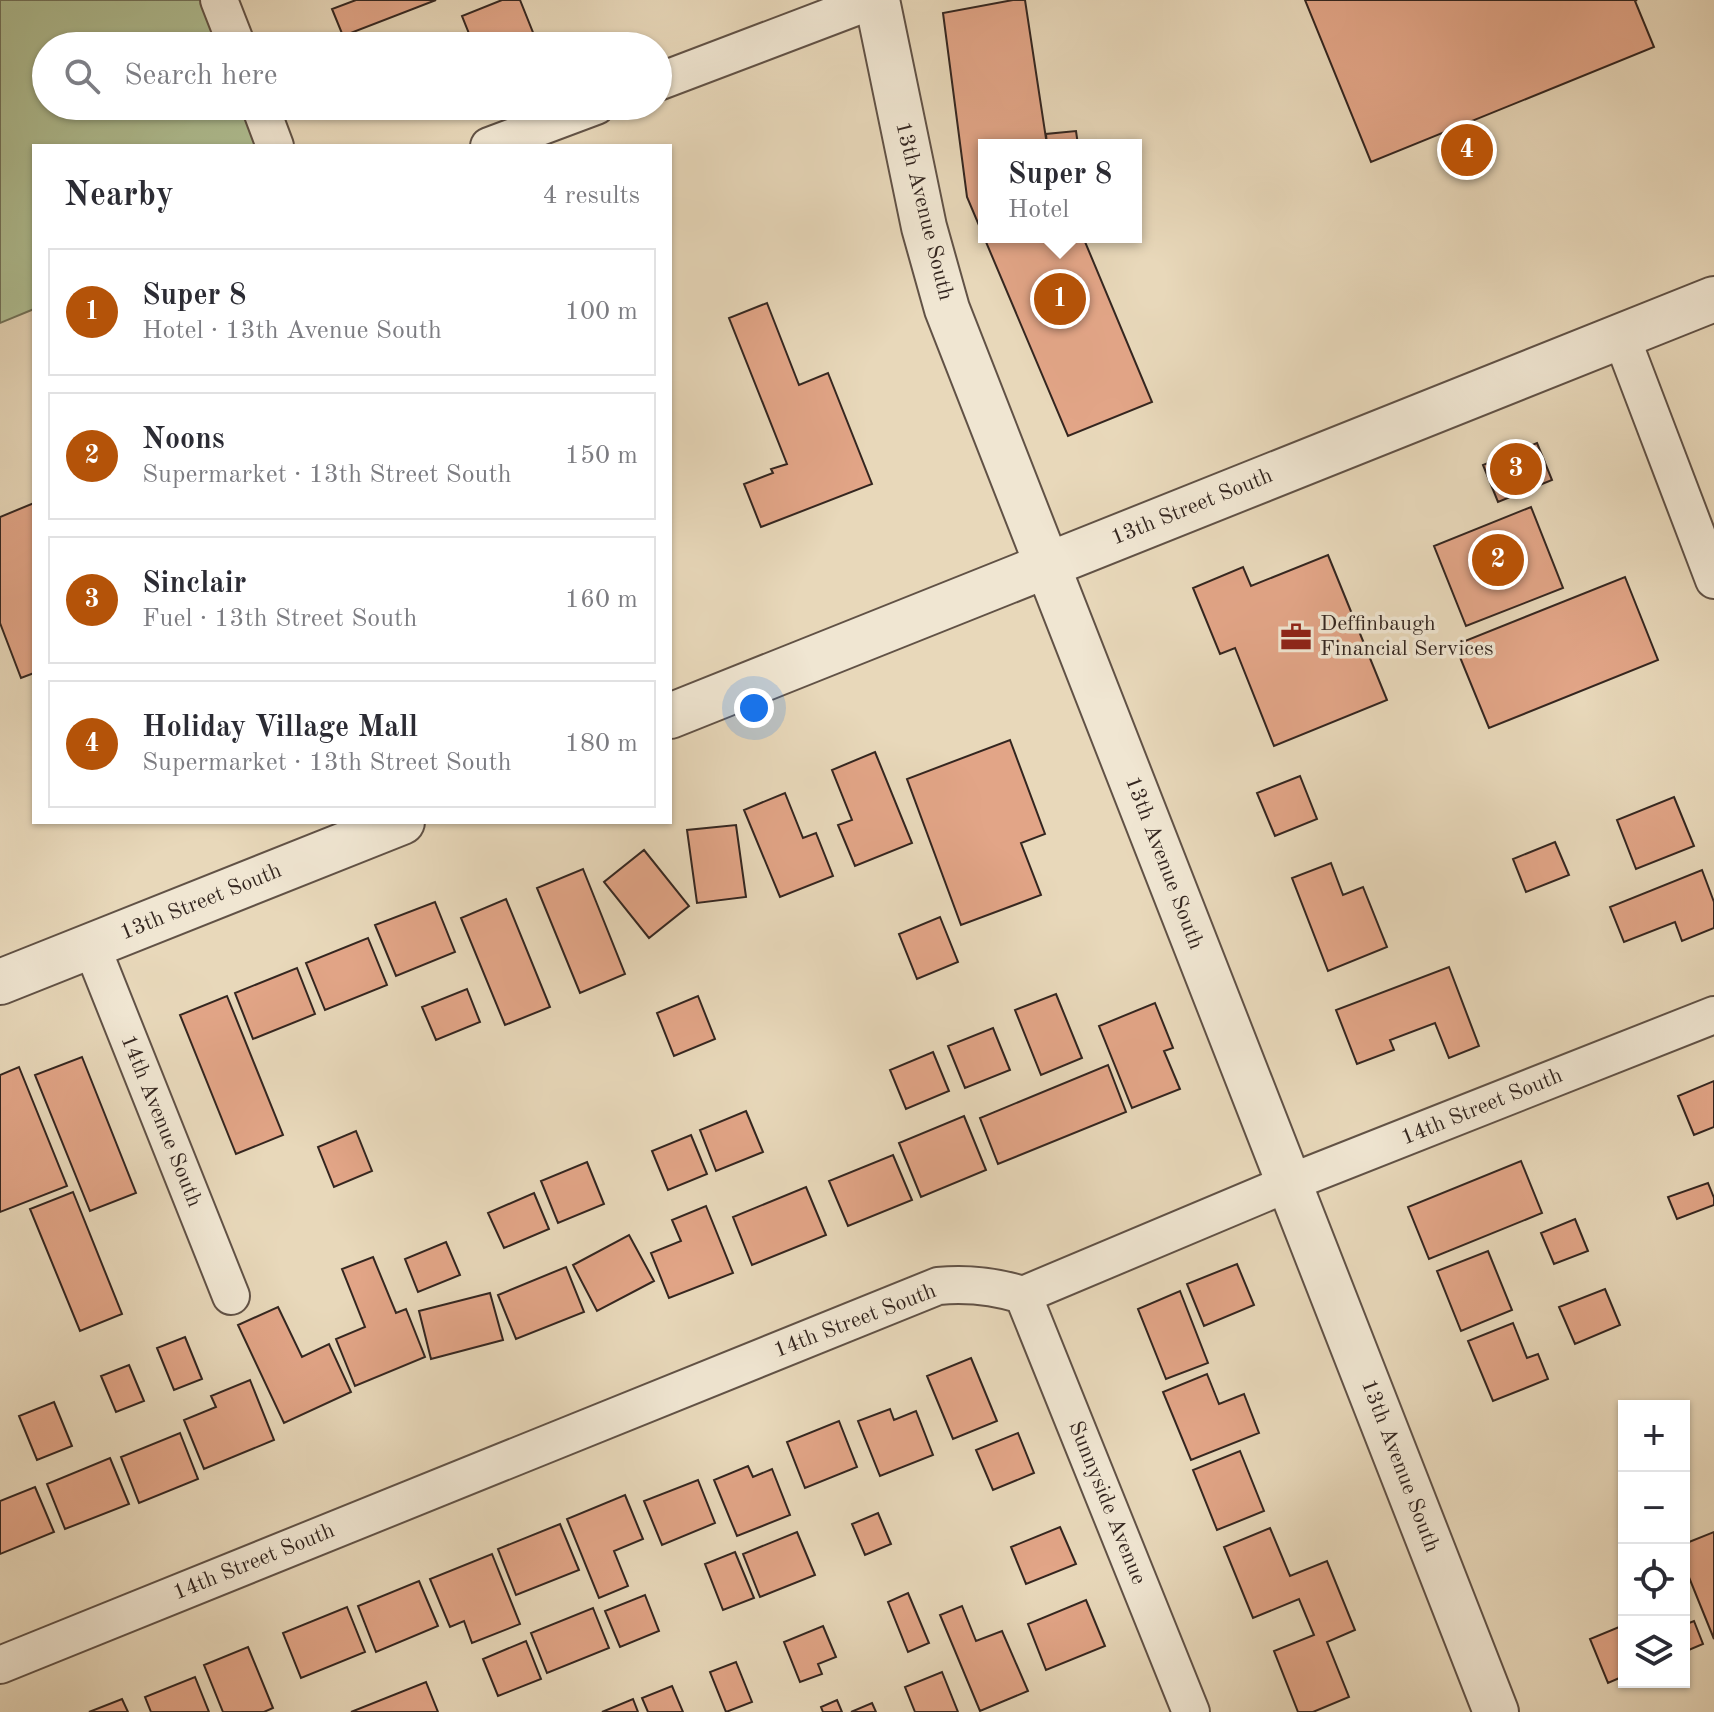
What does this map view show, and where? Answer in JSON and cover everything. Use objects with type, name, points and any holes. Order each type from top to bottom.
[{"type":"street","points":[[219,0],[232,32]]},
{"type":"street","points":[[672,77],[875,0]]},
{"type":"street","name":"13th Avenue South","points":[[875,0],[924,227],[947,309],[1496,1712]]},
{"type":"street","points":[[265,120],[274,144]]},
{"type":"street","points":[[494,144],[559,120]]},
{"type":"street","name":"13th Street South","points":[[672,715],[1714,299]]},
{"type":"street","points":[[1621,336],[1714,580]]},
{"type":"street","name":"13th Street South","points":[[0,982],[397,824]]},
{"type":"street","name":"14th Avenue South","points":[[91,945],[231,1296]]},
{"type":"street","name":"14th Street South","points":[[0,1665],[938,1286],[980,1285],[1023,1295],[1289,1183],[1714,1015]]},
{"type":"street","name":"Sunnyside Avenue","points":[[1023,1295],[1191,1712]]},
{"type":"green space","points":[[0,0],[219,0],[232,32],[32,32],[32,120],[265,120],[274,144],[32,144],[32,310],[0,323]]},
{"type":"building","points":[[356,0],[436,0],[353,32],[341,32],[332,9]]},
{"type":"building","points":[[502,0],[520,0],[533,32],[468,32],[462,16]]},
{"type":"building","points":[[1025,0],[1046,139],[978,139],[978,223],[967,197],[943,13]]},
{"type":"building","points":[[1305,0],[1637,0],[1654,47],[1371,162]]},
{"type":"building","points":[[1076,131],[1077,139],[1046,139],[1046,134]]},
{"type":"building","points":[[986,243],[1086,243],[1152,402],[1068,436]]},
{"type":"building","points":[[767,303],[799,385],[828,373],[872,484],[761,527],[744,484],[787,464],[729,318]]},
{"type":"building","points":[[1537,443],[1552,480],[1498,502],[1483,465]]},
{"type":"building","points":[[32,504],[32,674],[21,678],[0,623],[0,517]]},
{"type":"building","points":[[1531,507],[1563,588],[1466,626],[1434,546]]},
{"type":"building","points":[[1328,555],[1387,700],[1274,746],[1235,648],[1220,654],[1193,588],[1243,567],[1251,586]]},
{"type":"building","points":[[1625,577],[1658,660],[1489,728],[1455,645]]},
{"type":"building","points":[[1010,740],[1045,834],[1021,843],[1041,895],[961,925],[907,779]]},
{"type":"building","points":[[875,752],[912,843],[855,866],[838,825],[852,820],[832,770]]},
{"type":"building","points":[[1300,776],[1317,819],[1275,836],[1257,793]]},
{"type":"building","points":[[785,793],[803,838],[816,833],[833,876],[780,897],[744,810]]},
{"type":"building","points":[[1674,797],[1694,846],[1636,869],[1617,820]]},
{"type":"building","points":[[736,825],[746,897],[697,903],[687,830]]},
{"type":"building","points":[[1555,842],[1569,875],[1526,892],[1513,859]]},
{"type":"building","points":[[644,850],[689,906],[649,938],[604,882]]},
{"type":"building","points":[[1331,863],[1343,895],[1363,887],[1387,947],[1328,971],[1292,878]]},
{"type":"building","points":[[583,869],[625,974],[580,993],[537,888]]},
{"type":"building","points":[[1702,870],[1714,902],[1714,928],[1682,941],[1675,922],[1624,942],[1610,907]]},
{"type":"building","points":[[506,899],[550,1007],[505,1025],[461,918]]},
{"type":"building","points":[[435,902],[455,952],[396,976],[375,925]]},
{"type":"building","points":[[940,917],[958,962],[917,979],[899,934]]},
{"type":"building","points":[[368,938],[387,985],[325,1010],[306,963]]},
{"type":"building","points":[[1449,967],[1479,1046],[1449,1058],[1435,1023],[1390,1040],[1394,1050],[1357,1064],[1336,1010]]},
{"type":"building","points":[[297,968],[315,1014],[253,1039],[235,993]]},
{"type":"building","points":[[467,989],[480,1022],[436,1040],[422,1007]]},
{"type":"building","points":[[1056,994],[1082,1058],[1041,1075],[1015,1010]]},
{"type":"building","points":[[227,996],[283,1135],[236,1154],[180,1015]]},
{"type":"building","points":[[698,996],[715,1039],[674,1056],[657,1013]]},
{"type":"building","points":[[1155,1003],[1173,1048],[1164,1051],[1180,1089],[1132,1108],[1099,1026]]},
{"type":"building","points":[[993,1028],[1010,1070],[965,1088],[948,1046]]},
{"type":"building","points":[[933,1052],[949,1091],[906,1109],[890,1070]]},
{"type":"building","points":[[82,1057],[136,1193],[90,1211],[35,1075]]},
{"type":"building","points":[[1108,1065],[1126,1112],[998,1164],[980,1118]]},
{"type":"building","points":[[19,1067],[67,1186],[0,1212],[0,1075]]},
{"type":"building","points":[[1714,1081],[1714,1127],[1694,1135],[1678,1096]]},
{"type":"building","points":[[746,1111],[763,1152],[716,1171],[700,1130]]},
{"type":"building","points":[[964,1116],[986,1170],[921,1197],[899,1143]]},
{"type":"building","points":[[356,1131],[372,1171],[334,1187],[318,1147]]},
{"type":"building","points":[[691,1135],[707,1174],[668,1190],[652,1151]]},
{"type":"building","points":[[893,1155],[912,1200],[848,1226],[829,1181]]},
{"type":"building","points":[[1521,1161],[1542,1213],[1429,1259],[1408,1207]]},
{"type":"building","points":[[587,1162],[604,1204],[558,1223],[541,1181]]},
{"type":"building","points":[[1708,1183],[1714,1205],[1677,1219],[1668,1197]]},
{"type":"building","points":[[806,1187],[826,1235],[752,1265],[733,1217]]},
{"type":"building","points":[[73,1192],[122,1314],[80,1331],[30,1209]]},
{"type":"building","points":[[534,1193],[549,1229],[504,1248],[488,1213]]},
{"type":"building","points":[[706,1206],[733,1273],[669,1298],[651,1253],[681,1241],[672,1220]]},
{"type":"building","points":[[1575,1219],[1588,1251],[1554,1264],[1541,1233]]},
{"type":"building","points":[[629,1235],[654,1281],[597,1311],[573,1265]]},
{"type":"building","points":[[446,1242],[460,1275],[418,1292],[405,1259]]},
{"type":"building","points":[[1488,1251],[1512,1310],[1461,1331],[1437,1271]]},
{"type":"building","points":[[373,1257],[396,1313],[406,1309],[425,1357],[355,1386],[336,1339],[365,1327],[342,1269]]},
{"type":"building","points":[[1237,1264],[1254,1305],[1204,1326],[1187,1284]]},
{"type":"building","points":[[566,1267],[584,1312],[516,1339],[498,1295]]},
{"type":"building","points":[[1605,1289],[1620,1325],[1575,1344],[1559,1307]]},
{"type":"building","points":[[1180,1291],[1208,1363],[1166,1379],[1138,1309]]},
{"type":"building","points":[[490,1293],[503,1340],[431,1359],[419,1311]]},
{"type":"building","points":[[278,1307],[302,1357],[329,1344],[351,1392],[284,1423],[238,1325]]},
{"type":"building","points":[[1513,1323],[1527,1358],[1538,1354],[1548,1379],[1493,1401],[1468,1341]]},
{"type":"building","points":[[185,1337],[202,1379],[174,1390],[157,1348]]},
{"type":"building","points":[[971,1358],[997,1421],[953,1439],[927,1376]]},
{"type":"building","points":[[129,1365],[144,1401],[116,1412],[101,1376]]},
{"type":"building","points":[[1207,1374],[1219,1404],[1244,1394],[1259,1433],[1191,1460],[1163,1392]]},
{"type":"building","points":[[250,1380],[274,1440],[204,1469],[184,1420],[216,1407],[211,1396]]},
{"type":"building","points":[[54,1402],[72,1446],[37,1460],[19,1416]]},
{"type":"building","points":[[890,1409],[894,1420],[916,1411],[933,1455],[880,1476],[858,1421]]},
{"type":"building","points":[[839,1421],[857,1467],[805,1488],[787,1442]]},
{"type":"building","points":[[180,1433],[198,1479],[139,1503],[121,1457]]},
{"type":"building","points":[[1018,1433],[1034,1473],[993,1490],[976,1450]]},
{"type":"building","points":[[1240,1451],[1264,1511],[1217,1530],[1193,1470]]},
{"type":"building","points":[[110,1458],[129,1504],[65,1529],[47,1484]]},
{"type":"building","points":[[748,1466],[753,1477],[772,1469],[790,1515],[737,1536],[714,1480]]},
{"type":"building","points":[[698,1480],[715,1523],[662,1545],[644,1501]]},
{"type":"building","points":[[35,1487],[54,1532],[0,1554],[0,1501]]},
{"type":"building","points":[[625,1495],[643,1539],[614,1551],[628,1586],[599,1598],[567,1519]]},
{"type":"building","points":[[878,1513],[891,1544],[865,1555],[852,1524]]},
{"type":"building","points":[[560,1524],[579,1570],[516,1595],[498,1549]]},
{"type":"building","points":[[1060,1527],[1076,1564],[1026,1584],[1011,1547]]},
{"type":"building","points":[[1270,1528],[1290,1576],[1327,1561],[1355,1630],[1327,1642],[1349,1697],[1313,1712],[1298,1712],[1274,1651],[1314,1635],[1299,1599],[1253,1618],[1224,1547]]},
{"type":"building","points":[[797,1532],[815,1575],[760,1597],[743,1554]]},
{"type":"building","points":[[1714,1532],[1714,1639],[1690,1580],[1690,1542]]},
{"type":"building","points":[[735,1552],[754,1598],[723,1610],[705,1564]]},
{"type":"building","points":[[492,1554],[520,1624],[472,1643],[464,1621],[450,1627],[430,1579]]},
{"type":"building","points":[[419,1581],[438,1626],[376,1652],[358,1606]]},
{"type":"building","points":[[908,1593],[929,1643],[908,1652],[888,1602]]},
{"type":"building","points":[[645,1595],[659,1631],[620,1647],[605,1611]]},
{"type":"building","points":[[1086,1600],[1105,1646],[1046,1670],[1028,1624]]},
{"type":"building","points":[[962,1606],[976,1641],[1002,1631],[1028,1691],[980,1711],[940,1615]]},
{"type":"building","points":[[347,1607],[365,1652],[301,1678],[283,1633]]},
{"type":"building","points":[[593,1608],[609,1648],[547,1673],[531,1633]]},
{"type":"building","points":[[1694,1621],[1703,1644],[1690,1649],[1690,1623]]},
{"type":"building","points":[[823,1626],[836,1657],[818,1664],[822,1674],[800,1682],[784,1642]]},
{"type":"building","points":[[1618,1627],[1618,1679],[1608,1683],[1590,1639]]},
{"type":"building","points":[[526,1641],[541,1679],[498,1696],[483,1659]]},
{"type":"building","points":[[248,1647],[273,1708],[264,1712],[223,1712],[204,1665]]},
{"type":"building","points":[[736,1662],[752,1702],[726,1712],[710,1672]]},
{"type":"building","points":[[942,1672],[958,1712],[915,1712],[905,1687]]},
{"type":"building","points":[[195,1677],[209,1712],[151,1712],[145,1697]]},
{"type":"building","points":[[426,1682],[438,1712],[351,1712]]},
{"type":"building","points":[[672,1686],[683,1712],[648,1712],[642,1698]]},
{"type":"building","points":[[122,1699],[128,1712],[89,1712]]},
{"type":"building","points":[[633,1699],[638,1712],[602,1712]]},
{"type":"building","points":[[837,1700],[842,1712],[823,1712],[821,1707]]},
{"type":"building","points":[[872,1703],[876,1712],[851,1712]]},
{"type":"place","name":"Holiday Village Mall","points":[[1467,150]]},
{"type":"place","name":"Super 8","points":[[1060,299]]},
{"type":"place","name":"Sinclair","points":[[1516,469]]},
{"type":"place","name":"Noons","points":[[1498,560]]},
{"type":"place","name":"Deffinbaugh Financial Services","points":[[1296,637]]}]
